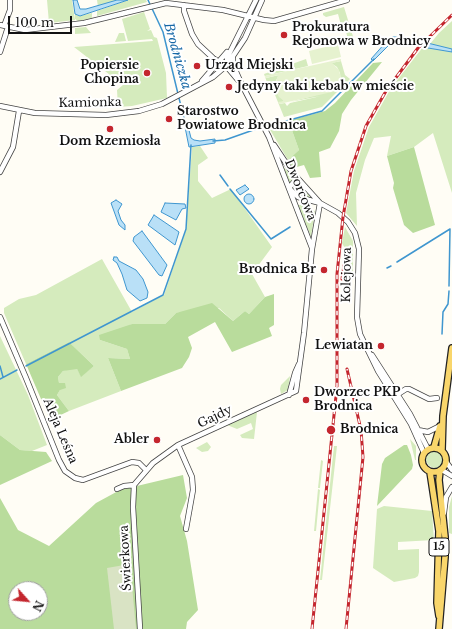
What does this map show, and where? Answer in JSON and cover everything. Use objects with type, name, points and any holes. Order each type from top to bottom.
[{"type":"main road","name":"15","points":[[447,463],[446,455],[442,450],[443,416],[452,348]]},
{"type":"main road","name":"15","points":[[440,622],[437,603],[439,531],[430,472],[422,464],[440,426],[443,416]]},
{"type":"main road","points":[[429,450],[442,450]]},
{"type":"main road","points":[[430,472],[441,471],[447,463]]},
{"type":"main road","name":"15","points":[[439,629],[443,603],[445,557],[444,518],[439,480],[441,471]]},
{"type":"street","points":[[0,52],[4,26],[10,10],[10,0]]},
{"type":"street","points":[[184,5],[184,11],[196,41],[208,54],[219,62],[230,65],[230,50],[256,0]]},
{"type":"street","name":"Kamionka","points":[[0,106],[35,113],[106,115],[139,111],[174,98],[216,75],[230,65],[233,56],[255,18],[262,0]]},
{"type":"street","points":[[4,26],[25,30],[84,24],[156,4],[184,5],[223,10],[269,21],[280,20],[347,0]]},
{"type":"street","name":"Kamionka","points":[[199,84],[230,50]]},
{"type":"street","name":"Kamionka","points":[[216,75],[219,62]]},
{"type":"street","name":"Dworcowa","points":[[230,65],[231,73],[240,83]]},
{"type":"street","name":"Dworcowa","points":[[230,65],[269,137],[301,183],[320,203],[312,250],[300,362],[295,373],[289,395]]},
{"type":"street","points":[[221,71],[231,73]]},
{"type":"street","points":[[0,172],[13,147],[19,111]]},
{"type":"street","name":"Dworcowa","points":[[269,137],[312,250]]},
{"type":"street","points":[[289,188],[293,183],[301,183]]},
{"type":"street","name":"Kolejowa","points":[[289,188],[298,197],[320,203],[343,217],[351,226],[359,249],[358,327],[368,351],[429,450]]},
{"type":"street","name":"Aleja Leśna","points":[[0,317],[59,460],[65,471],[75,478],[83,480],[132,462],[139,463],[146,470]]},
{"type":"street","points":[[396,396],[406,389],[409,389],[429,399],[437,398]]},
{"type":"street","name":"Gajdy","points":[[146,470],[153,463],[178,445],[289,395]]},
{"type":"street","name":"Kolejowa","points":[[396,396],[411,424],[429,450]]},
{"type":"street","points":[[418,430],[428,432],[440,426]]},
{"type":"street","points":[[178,445],[192,477],[194,490],[186,529]]},
{"type":"street","points":[[447,463],[452,470]]},
{"type":"street","points":[[118,489],[124,486],[134,485],[146,470]]},
{"type":"street","points":[[441,471],[452,476]]},
{"type":"street","name":"Świerkowa","points":[[134,485],[133,507],[140,629]]},
{"type":"street","points":[[444,518],[446,497],[452,487]]},
{"type":"green space","points":[[47,0],[72,0],[75,20],[49,23]]},
{"type":"green space","points":[[97,0],[117,0],[98,7]]},
{"type":"green space","points":[[128,0],[146,0],[147,2],[97,16],[97,11]]},
{"type":"green space","points":[[344,7],[355,43],[353,44],[351,38],[348,39],[345,28],[342,29],[338,14],[326,17],[323,15],[323,13]]},
{"type":"green space","points":[[144,12],[150,29],[147,31],[151,30],[154,37],[157,38],[166,73],[167,98],[132,106],[118,107],[117,90],[123,85],[74,47],[153,41],[152,39],[128,41],[122,19]]},
{"type":"green space","points":[[92,13],[92,18],[78,21],[75,19],[75,14],[80,16]]},
{"type":"green space","points":[[452,21],[452,49],[430,44],[439,33]]},
{"type":"green space","points":[[86,27],[91,33],[75,34],[75,28]]},
{"type":"green space","points":[[119,33],[124,33],[126,41],[115,42]]},
{"type":"green space","points":[[338,44],[341,57],[312,64],[309,51]]},
{"type":"green space","points":[[423,47],[452,52],[452,193],[433,133],[414,147],[387,156],[391,136],[374,138],[365,160],[356,193],[357,226],[346,213],[354,171],[369,127],[391,88]]},
{"type":"green space","points":[[306,59],[308,66],[265,76],[266,78],[279,75],[274,84],[284,101],[279,104],[285,103],[287,106],[290,103],[321,96],[290,102],[335,90],[341,82],[340,73],[337,67],[331,63],[341,61],[345,75],[350,79],[322,107],[284,117],[271,85],[268,85],[264,74]]},
{"type":"green space","points":[[341,59],[341,61],[332,63],[339,70],[341,79],[338,87],[332,92],[279,104],[278,102],[284,101],[279,97],[274,88],[278,75],[266,78],[265,76]]},
{"type":"green space","points":[[382,62],[351,100],[342,114],[339,131],[330,148],[319,152],[321,177],[310,178],[304,165],[293,168],[288,160],[299,150],[289,122],[269,128],[269,126],[325,111],[335,103],[373,63]]},
{"type":"green space","points":[[289,122],[299,150],[288,160],[269,128]]},
{"type":"green space","points":[[200,146],[208,158],[198,165],[198,181],[212,198],[231,189],[272,247],[252,274],[265,297],[249,314],[245,311],[233,321],[219,308],[176,313],[165,324],[132,324],[100,340],[127,349],[130,359],[108,358],[121,391],[69,411],[57,395],[60,390],[58,377],[63,371],[72,368],[77,369],[81,376],[94,366],[69,342],[26,364],[4,313],[4,308],[19,299],[36,295],[102,259],[132,312],[164,295],[186,230],[192,147]]},
{"type":"green space","points":[[414,147],[435,225],[413,233],[404,225],[393,188],[394,183],[387,156]]},
{"type":"green space","points":[[282,165],[295,180],[289,183]]},
{"type":"green space","points":[[296,184],[300,185],[312,199],[297,193],[293,189]]},
{"type":"green space","points":[[298,205],[302,205],[315,211],[311,237]]},
{"type":"green space","points":[[345,227],[353,241],[353,275],[345,274],[348,254],[342,243]]},
{"type":"green space","points":[[274,294],[274,325],[269,328],[272,336],[232,352],[215,322],[188,337],[192,348],[189,357],[182,368],[121,391],[108,358],[130,359],[127,349],[100,340],[99,335],[132,324],[165,324],[176,313],[212,303],[233,321],[245,311],[249,314],[265,297]]},
{"type":"green space","points":[[0,336],[28,395],[47,445],[32,451],[20,450],[0,435]]},
{"type":"green space","points":[[69,342],[94,366],[81,377],[77,369],[63,371],[58,377],[59,383],[65,383],[66,388],[60,390],[57,395],[69,411],[50,420],[26,364]]},
{"type":"green space","points":[[290,376],[288,390],[281,394],[281,385]]},
{"type":"green space","points":[[257,412],[254,439],[242,438],[240,435],[253,429],[251,423],[237,429],[227,425]]},
{"type":"green space","points":[[0,435],[20,450],[46,452],[52,461],[0,485]]},
{"type":"green space","points":[[410,439],[416,446],[416,460],[415,460]]},
{"type":"green space","points":[[207,442],[211,447],[208,451],[202,452],[196,448]]},
{"type":"green space","points":[[404,445],[407,445],[411,455],[413,465],[412,469],[377,506],[382,464],[385,458]]},
{"type":"green space","points":[[334,446],[337,446],[322,580],[320,580]]},
{"type":"green space","points":[[435,450],[441,453],[444,459],[441,465],[435,468],[429,465],[426,459],[429,453]]},
{"type":"green space","points":[[321,460],[323,461],[320,488],[318,488]]},
{"type":"green space","points":[[183,475],[187,498],[180,516],[187,541],[198,610],[187,622],[186,629],[0,629],[0,498],[18,530],[49,546],[96,503],[120,490]]},
{"type":"green space","points":[[318,489],[320,490],[316,531],[314,531]]},
{"type":"green space","points":[[452,496],[452,534],[449,533],[449,507]]},
{"type":"green space","points":[[384,506],[432,511],[434,540],[398,542],[398,550],[419,549],[419,572],[418,576],[415,578],[394,582],[373,568],[377,509]]},
{"type":"green space","points":[[130,564],[136,629],[114,629],[107,568]]},
{"type":"water","points":[[73,0],[77,0],[80,9],[86,9],[117,0],[128,0],[80,16],[75,14]]},
{"type":"water","points":[[393,37],[403,37],[452,49],[452,52],[428,48],[401,39],[393,41],[373,61],[371,59],[386,42]]},
{"type":"water","points":[[188,126],[191,138],[194,140],[200,141],[215,139],[215,143],[189,147],[185,127]]},
{"type":"water","points":[[245,185],[249,189],[240,195],[236,190]]},
{"type":"water","points":[[247,194],[251,194],[253,195],[253,203],[247,204],[244,201],[244,197]]},
{"type":"water","points":[[116,200],[122,204],[118,211],[121,220],[125,225],[125,230],[119,225],[111,203]]},
{"type":"water","points":[[165,203],[185,204],[186,208],[182,209],[176,220],[161,212]]},
{"type":"water","points":[[154,215],[179,232],[175,245],[148,225]]},
{"type":"water","points":[[142,231],[167,265],[162,276],[159,275],[133,241],[134,237]]},
{"type":"water","points":[[114,257],[117,257],[119,261],[136,270],[143,279],[148,292],[147,298],[140,301],[127,290],[117,263],[113,260]]},
{"type":"waterway","name":"Brodniczka","points":[[148,0],[163,32],[186,127]]},
{"type":"waterway","name":"Brodniczka","points":[[268,126],[322,111],[374,59]]},
{"type":"waterway","name":"Brodniczka","points":[[213,141],[225,140],[259,128]]},
{"type":"waterway","points":[[26,366],[163,295],[186,229],[191,145]]},
{"type":"waterway","points":[[220,175],[228,186]]},
{"type":"waterway","points":[[230,189],[271,239],[290,227]]},
{"type":"waterway","points":[[397,262],[450,229]]},
{"type":"waterway","points":[[449,286],[450,229]]},
{"type":"waterway","points":[[387,268],[391,266]]},
{"type":"waterway","points":[[442,334],[443,312],[448,304],[449,291]]},
{"type":"waterway","points":[[0,366],[3,377]]},
{"type":"waterway","points":[[0,379],[17,370]]},
{"type":"railway","points":[[312,629],[337,386],[337,274],[343,217],[351,171],[366,126],[386,91],[418,48],[452,15]]},
{"type":"railway","points":[[342,279],[344,265]]},
{"type":"railway","points":[[346,629],[363,457],[361,430],[347,369]]},
{"type":"place","name":"Prokuratura Rejonowa w Brodnicy","points":[[284,35]]},
{"type":"place","name":"Urząd Miejski","points":[[197,66]]},
{"type":"place","name":"Popiersie Chopina","points":[[147,73]]},
{"type":"place","name":"Jedyny taki kebab w mieście","points":[[229,87]]},
{"type":"place","name":"Starostwo Powiatowe Brodnica","points":[[169,119]]},
{"type":"place","name":"Dom Rzemiosła","points":[[110,129]]},
{"type":"place","name":"Brodnica Br","points":[[324,270]]},
{"type":"place","name":"Lewiatan","points":[[381,346]]},
{"type":"place","name":"Dworzec PKP Brodnica","points":[[306,400]]},
{"type":"place","name":"Brodnica","points":[[331,430]]},
{"type":"place","name":"Abler","points":[[157,440]]}]
